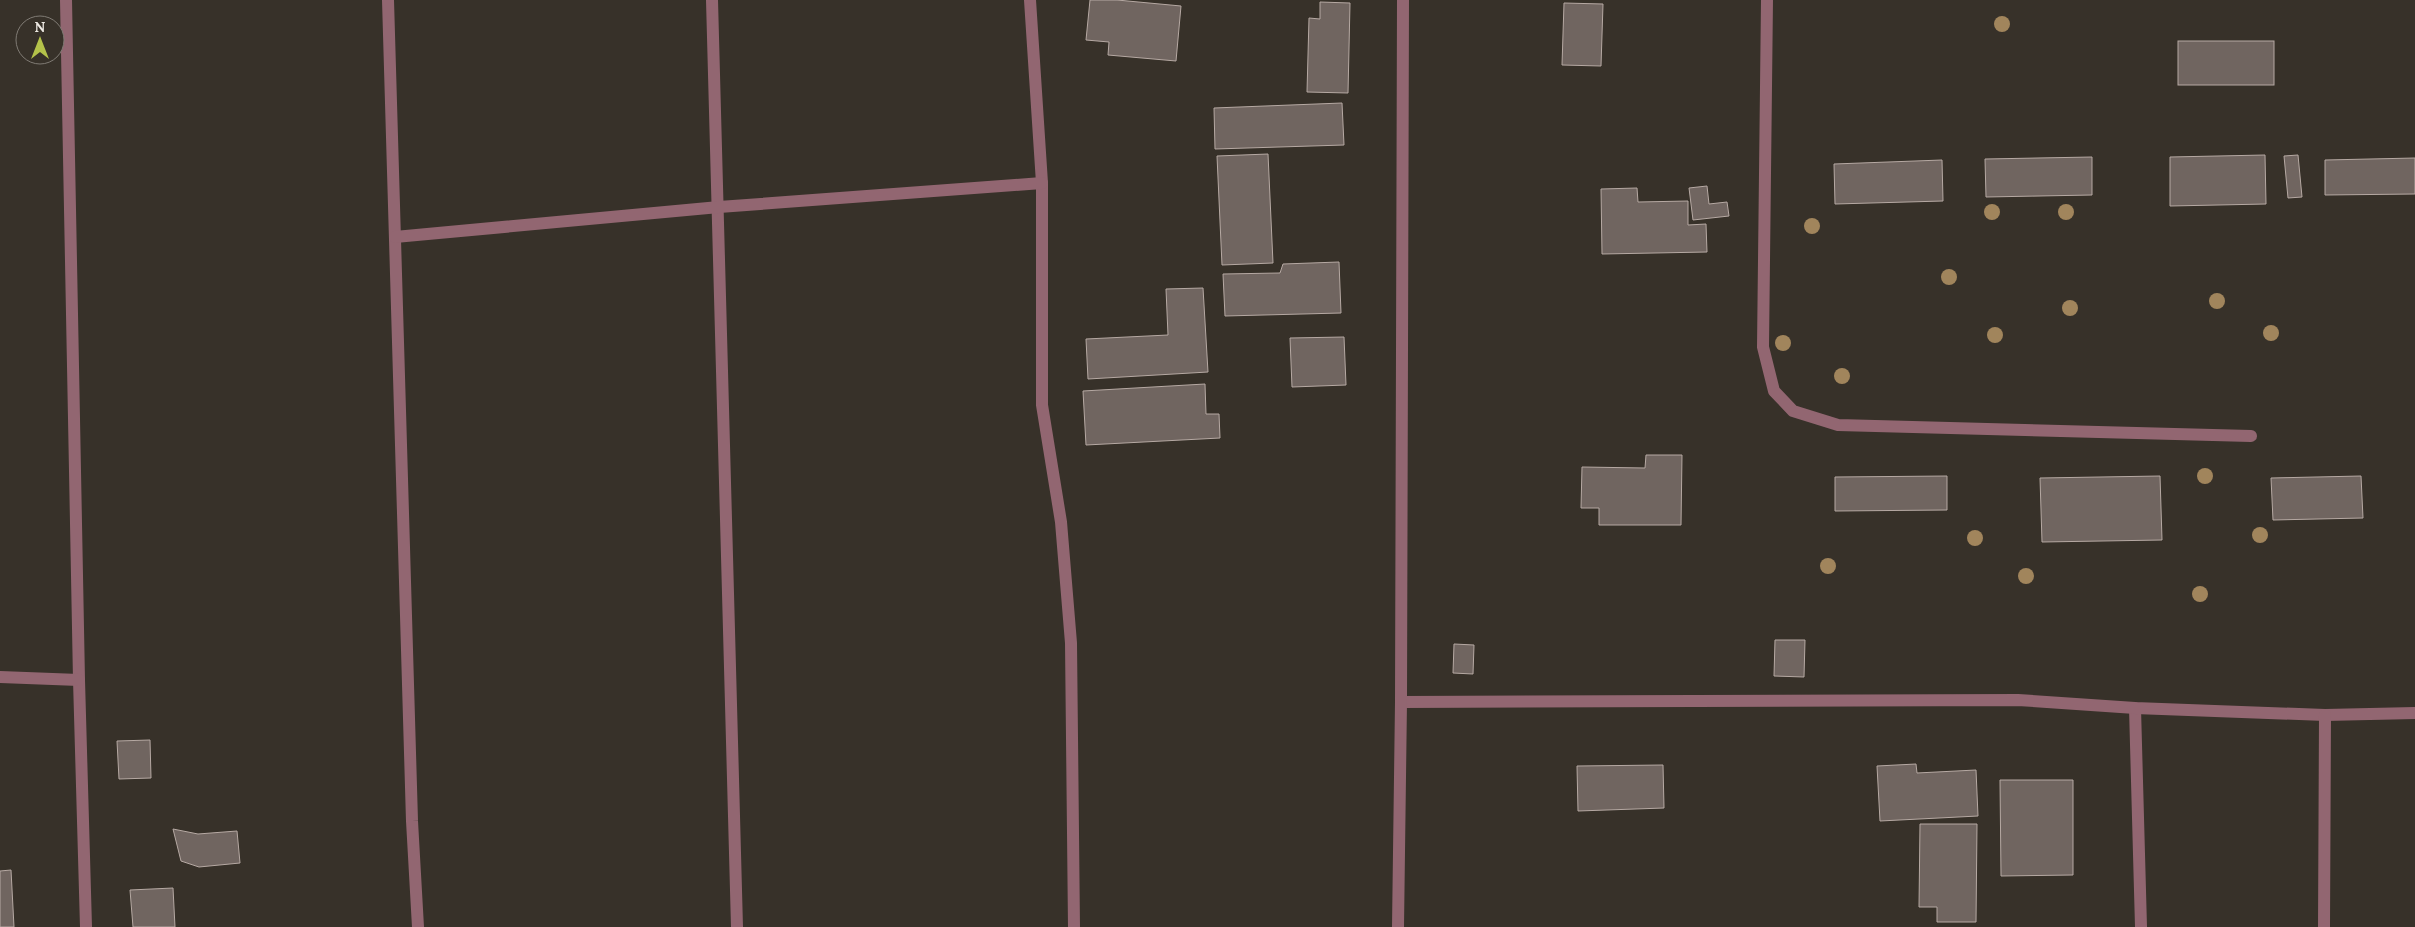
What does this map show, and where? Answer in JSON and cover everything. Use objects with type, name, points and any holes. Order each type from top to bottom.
[{"type":"street","points":[[66,0],[79,680],[86,927]]},
{"type":"street","points":[[388,0],[411,811],[418,927]]},
{"type":"street","points":[[712,0],[737,927]]},
{"type":"street","points":[[1030,0],[1042,183],[1042,405],[1061,522],[1071,643],[1074,927]]},
{"type":"street","points":[[1398,927],[1401,702],[1403,0]]},
{"type":"street","points":[[1768,0],[1763,347],[1774,391],[1793,411],[1838,426],[2251,436]]},
{"type":"street","points":[[395,238],[719,206],[1042,183]]},
{"type":"street","points":[[0,677],[79,680]]},
{"type":"street","points":[[1401,702],[2018,700],[2135,708],[2325,715],[2415,713]]},
{"type":"street","points":[[2135,708],[2141,927]]},
{"type":"street","points":[[2324,927],[2325,715]]},
{"type":"building","points":[[1090,0],[1117,0],[1181,6],[1176,61],[1108,55],[1109,42],[1086,40]]},
{"type":"building","points":[[1320,2],[1350,3],[1348,93],[1307,92],[1309,18],[1320,19]]},
{"type":"building","points":[[1564,3],[1603,4],[1601,66],[1562,65]]},
{"type":"building","points":[[2178,41],[2274,41],[2274,85],[2178,85]]},
{"type":"building","points":[[1342,103],[1344,145],[1215,149],[1214,108]]},
{"type":"building","points":[[1268,154],[1273,263],[1222,265],[1217,156]]},
{"type":"building","points":[[2265,155],[2266,204],[2170,206],[2170,157]]},
{"type":"building","points":[[2298,155],[2302,197],[2288,198],[2284,156]]},
{"type":"building","points":[[2092,157],[2092,195],[1986,197],[1985,159]]},
{"type":"building","points":[[2415,158],[2415,194],[2325,195],[2325,160]]},
{"type":"building","points":[[1942,160],[1943,201],[1835,204],[1834,164]]},
{"type":"building","points":[[1707,186],[1709,204],[1727,202],[1729,216],[1693,220],[1689,188]]},
{"type":"building","points":[[1637,188],[1638,202],[1688,201],[1688,225],[1706,224],[1707,252],[1602,254],[1601,189]]},
{"type":"building","points":[[1339,262],[1341,313],[1225,316],[1223,274],[1280,273],[1283,264]]},
{"type":"building","points":[[1203,288],[1208,372],[1088,379],[1086,339],[1168,335],[1166,289]]},
{"type":"building","points":[[1344,337],[1346,385],[1292,387],[1290,338]]},
{"type":"building","points":[[1205,384],[1206,414],[1219,414],[1220,438],[1086,445],[1083,391]]},
{"type":"building","points":[[1646,455],[1682,455],[1681,525],[1599,525],[1599,508],[1581,508],[1582,467],[1645,468]]},
{"type":"building","points":[[1947,476],[1947,510],[1835,511],[1835,477]]},
{"type":"building","points":[[2160,476],[2162,540],[2042,542],[2040,478]]},
{"type":"building","points":[[2361,476],[2363,518],[2273,520],[2271,478]]},
{"type":"building","points":[[1775,640],[1805,640],[1804,677],[1774,676]]},
{"type":"building","points":[[1454,644],[1474,645],[1473,674],[1453,673]]},
{"type":"building","points":[[150,740],[151,778],[119,779],[117,741]]},
{"type":"building","points":[[1916,764],[1917,773],[1976,770],[1978,816],[1880,821],[1877,766]]},
{"type":"building","points":[[1663,765],[1664,808],[1578,811],[1577,766]]},
{"type":"building","points":[[2000,780],[2073,780],[2073,875],[2001,876]]},
{"type":"building","points":[[1920,824],[1977,824],[1976,922],[1937,922],[1937,907],[1919,907]]},
{"type":"building","points":[[173,829],[198,834],[237,831],[240,863],[199,867],[181,861]]},
{"type":"building","points":[[11,870],[14,927],[0,927],[0,871]]},
{"type":"building","points":[[173,888],[175,927],[133,927],[130,890]]}]
